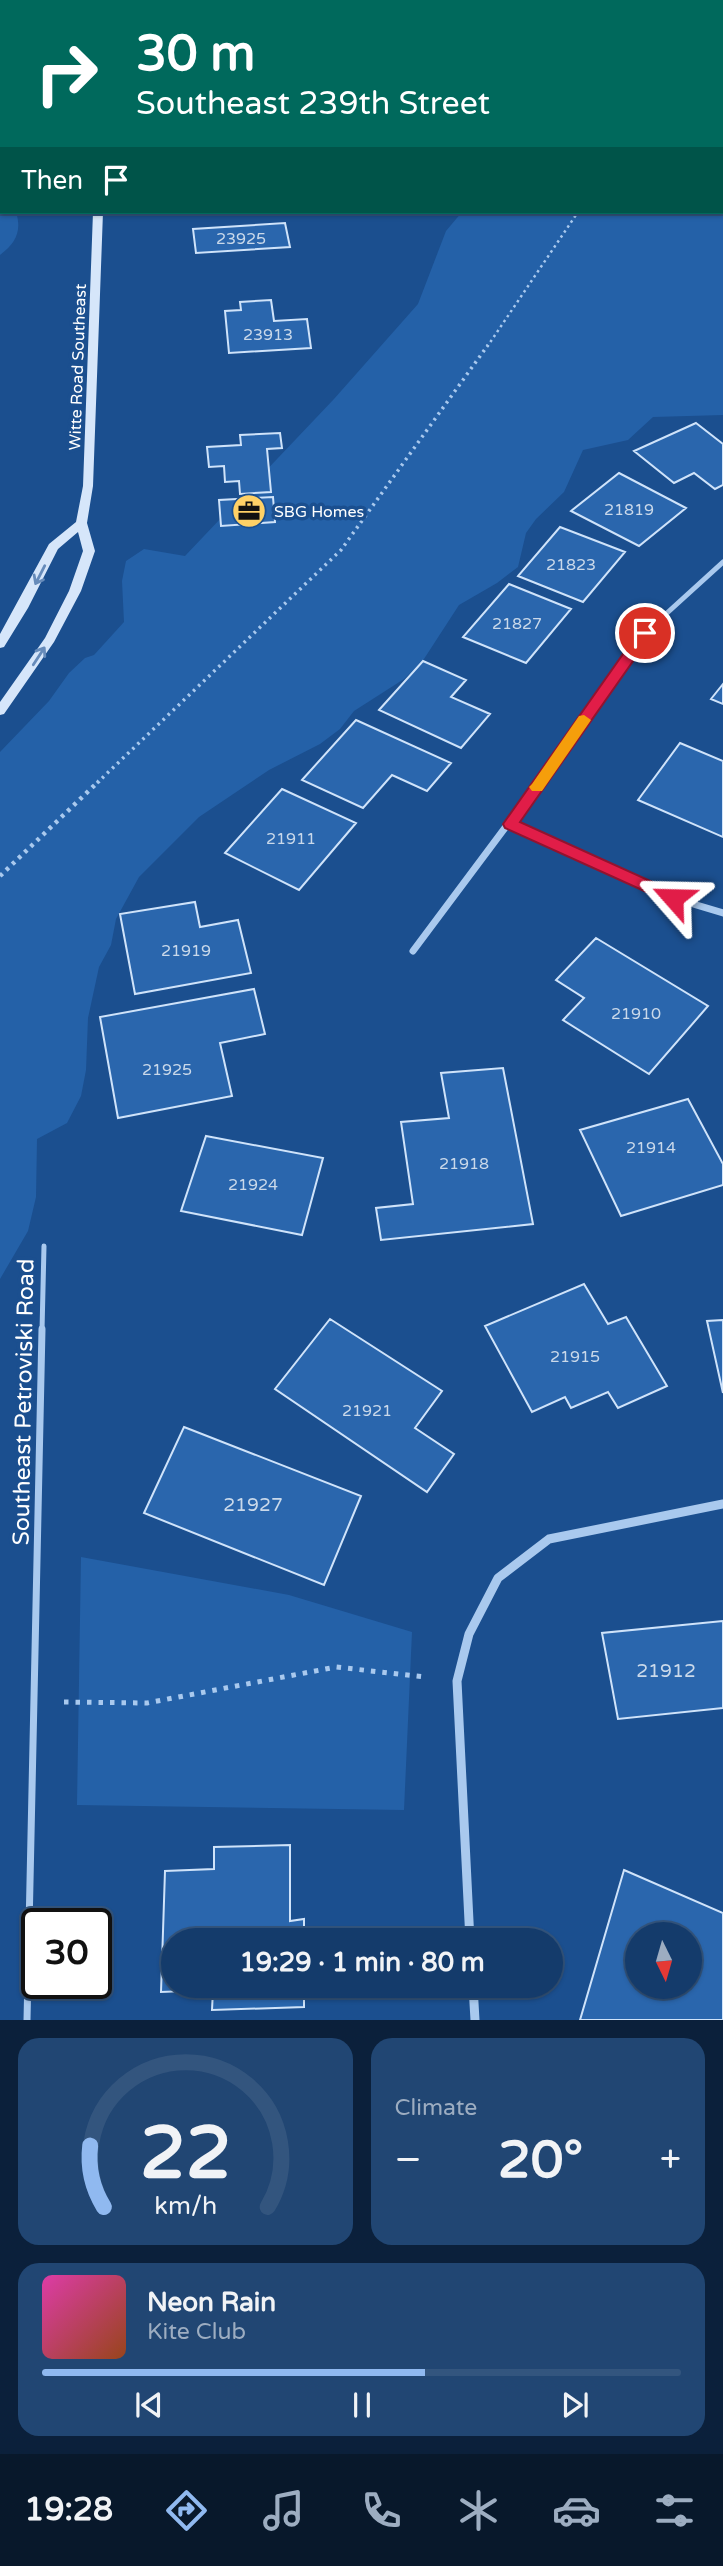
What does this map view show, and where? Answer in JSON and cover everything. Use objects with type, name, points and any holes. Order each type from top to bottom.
[{"type":"street","name":"Witte Road Southeast","points":[[0,711],[50,639],[75,591],[89,551],[81,523],[89,461],[98,214]]},
{"type":"street","points":[[0,644],[54,547],[81,523]]},
{"type":"street","points":[[413,951],[510,824],[645,633],[723,562]]},
{"type":"street","points":[[510,824],[673,898],[723,913]]},
{"type":"street","points":[[469,1928],[457,1681],[470,1634],[498,1578],[549,1539],[723,1504]]},
{"type":"street","points":[[474,1998],[475,2020]]},
{"type":"lane","name":"Southeast Petroviski Road","points":[[27,2020],[44,1246]]},
{"type":"path","points":[[0,876],[341,550],[509,316],[577,214]]},
{"type":"path","points":[[34,1701],[147,1703],[336,1667],[457,1681]]},
{"type":"shaded area","points":[[0,214],[16,214],[18,231],[14,241],[0,255]]},
{"type":"shaded area","points":[[460,214],[723,214],[723,415],[653,417],[628,440],[583,450],[564,492],[536,519],[526,533],[518,567],[459,605],[422,662],[404,679],[354,711],[340,729],[320,744],[269,770],[199,817],[139,877],[116,919],[111,945],[99,967],[88,1018],[86,1070],[81,1096],[67,1123],[37,1139],[36,1197],[28,1231],[0,1279],[0,752],[49,701],[69,673],[85,658],[94,655],[124,622],[122,581],[126,561],[144,549],[185,556],[334,399],[418,304],[446,231]]},
{"type":"shaded area","points":[[81,1557],[289,1595],[412,1632],[404,1810],[77,1805]]},
{"type":"building","points":[[285,223],[290,247],[196,253],[193,229]]},
{"type":"building","points":[[271,300],[274,321],[307,319],[311,348],[229,353],[225,311],[241,310],[240,302]]},
{"type":"building","points":[[696,423],[723,444],[723,485],[715,489],[694,473],[674,483],[634,451]]},
{"type":"building","points":[[280,433],[282,448],[267,449],[271,492],[240,494],[239,481],[225,482],[224,466],[209,467],[207,447],[241,445],[240,435]]},
{"type":"building","points":[[619,473],[686,508],[639,546],[571,511]]},
{"type":"building","points":[[273,497],[275,522],[221,526],[219,500]]},
{"type":"building","points":[[560,527],[625,552],[583,602],[518,576]]},
{"type":"building","points":[[509,584],[571,609],[526,663],[463,637]]},
{"type":"building","points":[[423,661],[466,680],[451,697],[490,714],[461,748],[379,710]]},
{"type":"building","points":[[723,684],[723,704],[711,699]]},
{"type":"building","points":[[356,720],[451,763],[427,791],[392,775],[363,808],[302,780]]},
{"type":"building","points":[[680,743],[723,761],[723,837],[638,800]]},
{"type":"building","points":[[282,789],[356,823],[299,890],[225,853]]},
{"type":"building","points":[[195,902],[200,927],[238,920],[251,973],[135,994],[120,914]]},
{"type":"building","points":[[596,938],[708,1006],[649,1074],[563,1020],[584,998],[556,980]]},
{"type":"building","points":[[254,989],[265,1034],[220,1043],[232,1096],[118,1118],[100,1017]]},
{"type":"building","points":[[503,1068],[533,1224],[381,1240],[376,1208],[413,1204],[401,1122],[449,1118],[441,1073]]},
{"type":"building","points":[[688,1099],[723,1164],[723,1185],[621,1216],[580,1130]]},
{"type":"building","points":[[206,1136],[323,1158],[302,1235],[181,1211]]},
{"type":"building","points":[[584,1284],[608,1324],[626,1317],[667,1386],[618,1408],[608,1392],[571,1408],[565,1397],[532,1412],[485,1326]]},
{"type":"building","points":[[330,1319],[442,1391],[415,1428],[454,1454],[427,1492],[275,1389]]},
{"type":"building","points":[[723,1320],[723,1393],[707,1321]]},
{"type":"building","points":[[184,1427],[361,1496],[324,1585],[144,1513]]},
{"type":"building","points":[[723,1621],[723,1708],[618,1719],[602,1633]]},
{"type":"building","points":[[290,1845],[290,1921],[304,1919],[304,1928],[163,1928],[165,1871],[214,1869],[214,1847]]},
{"type":"building","points":[[624,1870],[723,1913],[723,2020],[580,2020]]},
{"type":"building","points":[[213,1998],[304,1998],[304,2007],[212,2010]]},
{"type":"slow traffic","points":[[537,787],[584,720]]},
{"type":"place","name":"SBG Homes","points":[[249,511]]},
{"type":"route","points":[[645,633],[510,824],[673,898]]}]
